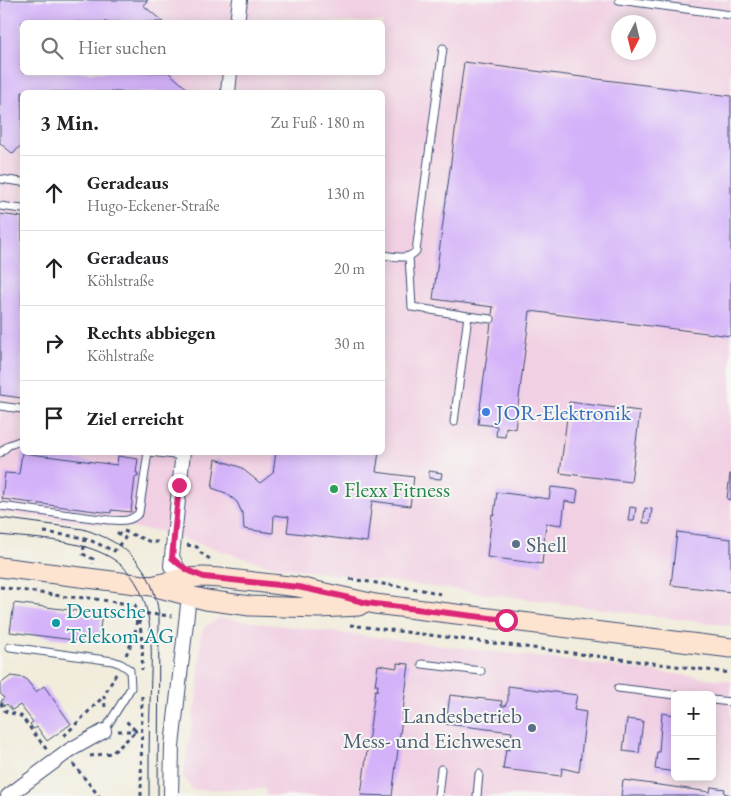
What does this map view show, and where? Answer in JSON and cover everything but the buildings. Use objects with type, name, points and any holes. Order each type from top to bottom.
[{"type":"main road","points":[[0,567],[152,586],[186,587],[226,603],[318,608],[375,604]]},
{"type":"main road","points":[[186,587],[212,572],[298,587],[375,604],[731,648]]},
{"type":"street","points":[[237,20],[240,0]]},
{"type":"street","points":[[228,90],[230,75]]},
{"type":"street","points":[[152,586],[165,578],[170,570],[183,455]]},
{"type":"street","points":[[172,558],[192,574],[212,572]]},
{"type":"street","points":[[171,796],[172,746],[187,618],[186,587],[172,558]]},
{"type":"street","points":[[152,586],[178,599],[185,608],[187,618]]},
{"type":"street","points":[[187,618],[204,607],[226,603]]},
{"type":"street","points":[[8,796],[70,750],[104,731]]},
{"type":"lane","points":[[619,0],[731,14]]},
{"type":"lane","points":[[385,254],[401,257],[409,256],[416,251],[418,244],[443,48]]},
{"type":"lane","points":[[0,179],[20,182]]},
{"type":"lane","points":[[0,206],[20,209]]},
{"type":"lane","points":[[409,256],[412,307],[491,319]]},
{"type":"lane","points":[[454,422],[468,316]]},
{"type":"lane","points":[[0,406],[20,409]]},
{"type":"lane","points":[[0,452],[9,445],[20,441]]},
{"type":"lane","points":[[0,506],[110,520],[124,521],[133,518],[139,513],[149,455]]},
{"type":"lane","points":[[10,647],[113,661],[130,670],[131,688],[104,731]]},
{"type":"lane","points":[[422,664],[481,671]]},
{"type":"lane","points":[[618,688],[671,695]]},
{"type":"lane","points":[[716,700],[731,702]]},
{"type":"lane","points":[[438,796],[441,769]]},
{"type":"lane","points":[[477,796],[479,774]]},
{"type":"path","points":[[44,532],[90,540],[114,551],[126,538],[118,534],[120,530],[151,542],[197,547],[212,572]]},
{"type":"path","points":[[344,578],[429,590]]},
{"type":"path","points":[[0,587],[67,597],[73,596],[135,604],[143,649],[142,676]]},
{"type":"path","points":[[138,613],[187,618]]},
{"type":"path","points":[[342,624],[731,673]]},
{"type":"path","points":[[141,796],[142,686]]},
{"type":"path","points":[[2,703],[5,711],[21,716],[47,751]]},
{"type":"path","points":[[88,756],[111,753],[136,731]]},
{"type":"path","points":[[65,769],[77,760]]},
{"type":"path","points":[[73,763],[99,796]]},
{"type":"shaded area","points":[[0,0],[731,0],[731,626],[267,565],[158,531],[0,513]]},
{"type":"shaded area","points":[[220,618],[731,681],[731,796],[266,796],[265,789],[192,790],[183,776],[198,689],[201,634],[206,626]]},
{"type":"tram line","points":[[0,518],[83,529],[99,535],[125,550],[144,571],[156,598],[159,615],[158,796]]},
{"type":"tram line","points":[[0,535],[53,540],[92,549],[104,554],[122,566],[135,582],[144,600],[149,620],[151,641],[149,796]]},
{"type":"place","name":"JOR-Elektronik","points":[[486,412]]},
{"type":"place","name":"Flexx Fitness","points":[[334,489]]},
{"type":"place","name":"Shell","points":[[516,544]]},
{"type":"place","name":"Deutsche Telekom AG","points":[[56,623]]},
{"type":"place","name":"Landesbetrieb Mess- und Eichwesen","points":[[532,728]]},
{"type":"route","points":[[179,485],[172,558],[192,574],[204,577],[298,587],[367,603],[506,620]]}]
